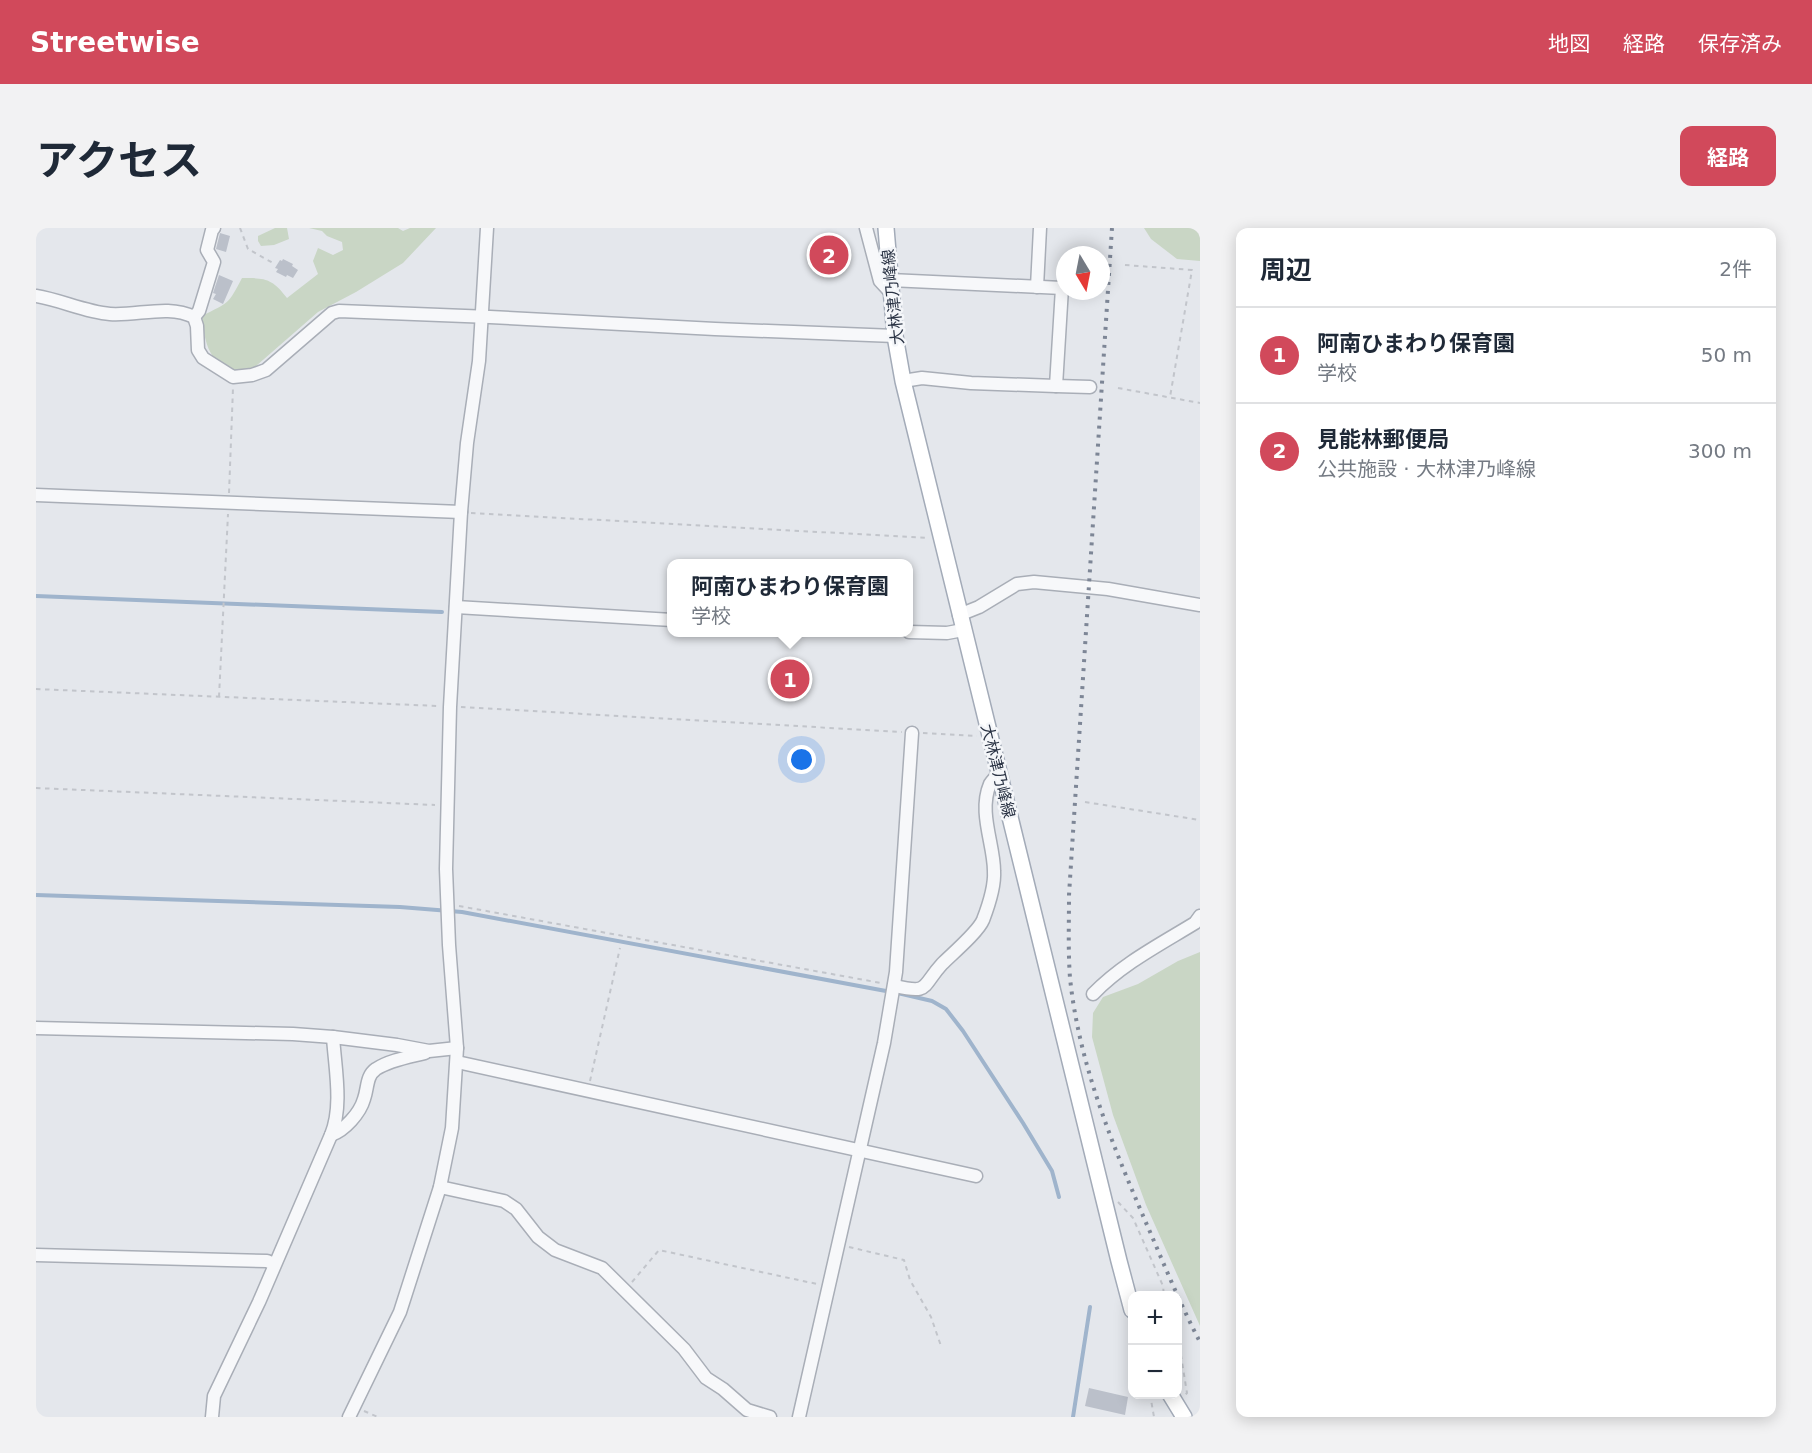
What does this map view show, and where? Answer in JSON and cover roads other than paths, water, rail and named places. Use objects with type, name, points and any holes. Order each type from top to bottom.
[{"type":"main road","name":"大林津乃峰線","points":[[886,228],[895,336],[903,381],[1128,1295]]},
{"type":"main road","points":[[1173,1399],[1184,1417]]},
{"type":"street","points":[[194,317],[199,311],[214,262],[207,250],[214,228]]},
{"type":"street","points":[[352,1412],[400,1312],[440,1187],[452,1128],[457,1048],[447,903],[450,707],[461,512],[482,316],[487,228]]},
{"type":"street","points":[[866,228],[880,281],[891,287],[1062,288],[1056,386]]},
{"type":"street","points":[[1037,287],[1040,228]]},
{"type":"street","points":[[36,296],[110,314],[184,312],[194,317],[197,326],[198,350],[203,358],[233,377],[252,375],[266,370],[332,314],[339,311],[482,316],[715,330],[895,336]]},
{"type":"street","points":[[903,381],[922,378],[971,383],[1090,387]]},
{"type":"street","points":[[36,495],[461,512]]},
{"type":"street","points":[[913,632],[947,633],[979,606],[1017,584],[1034,582],[1108,589],[1200,605]]},
{"type":"street","points":[[456,607],[667,620]]},
{"type":"street","points":[[799,1417],[894,990],[912,733]]},
{"type":"street","points":[[894,990],[916,991],[924,987],[982,922],[994,881],[986,804],[990,784],[998,774]]},
{"type":"street","points":[[1093,994],[1124,966],[1195,923],[1200,916]]},
{"type":"street","points":[[36,1028],[244,1032],[333,1037],[429,1051]]},
{"type":"street","points":[[212,1417],[213,1396],[259,1302],[335,1126],[337,1108],[333,1037]]},
{"type":"street","points":[[331,1135],[341,1132],[359,1109],[364,1101],[370,1076],[375,1070],[388,1063],[429,1051],[457,1048]]},
{"type":"street","points":[[457,1062],[976,1176]]},
{"type":"street","points":[[440,1187],[504,1201],[516,1209],[538,1237],[555,1250],[602,1268],[684,1349],[706,1378],[723,1389],[744,1413],[770,1417]]},
{"type":"street","points":[[36,1255],[267,1261],[274,1264]]},
{"type":"waterway","points":[[36,596],[442,612]]},
{"type":"waterway","points":[[36,895],[400,907],[462,912],[932,1001],[946,1009],[963,1031],[1023,1123],[1052,1171],[1059,1197]]},
{"type":"waterway","points":[[1073,1417],[1090,1307]]},
{"type":"railway","points":[[1112,228],[1069,895],[1070,978],[1074,1010],[1089,1074],[1110,1135],[1179,1299],[1200,1342]]},
{"type":"place","name":"見能林郵便局","points":[[829,255]]},
{"type":"place","name":"阿南ひまわり保育園","points":[[790,679]]}]
